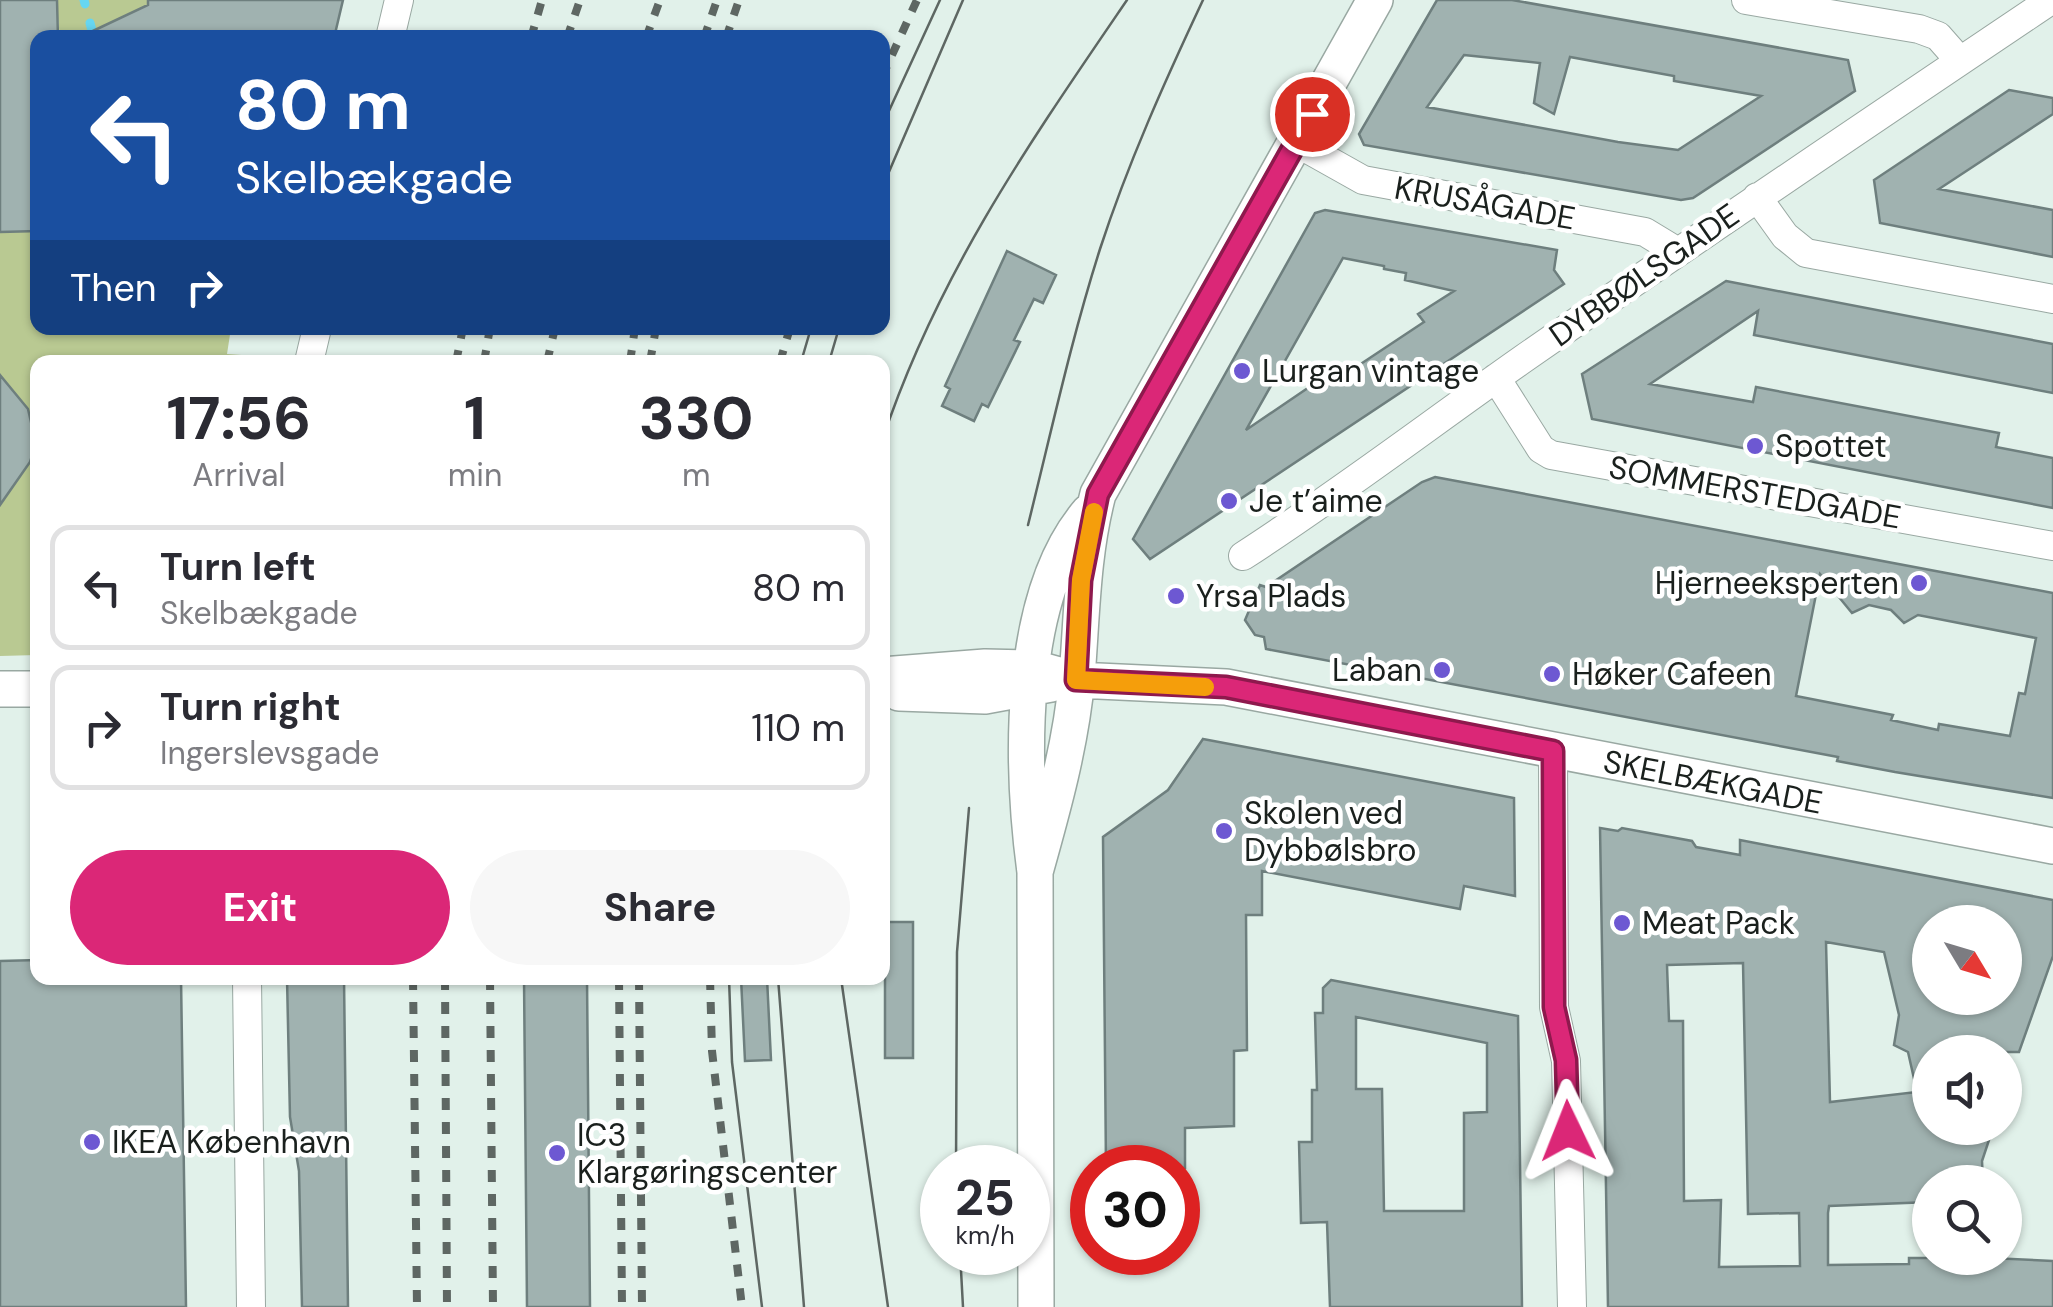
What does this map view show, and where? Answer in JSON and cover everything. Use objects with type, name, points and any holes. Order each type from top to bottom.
[{"type":"street","points":[[392,30],[400,0]]},
{"type":"street","points":[[1035,872],[1063,769],[1076,680],[1081,580],[1095,505],[1114,462],[1375,0]]},
{"type":"street","points":[[1746,0],[1919,30],[1938,36],[1960,60]]},
{"type":"street","name":"DYBBØLSGADE","points":[[1243,556],[1338,495],[1496,378],[1757,197],[2051,0]]},
{"type":"street","name":"KRUSÅGADE","points":[[1297,143],[1363,180],[1645,232],[1678,252]]},
{"type":"street","points":[[1757,197],[1785,236],[1806,254],[2053,299]]},
{"type":"street","name":"SOMMERSTEDGADE","points":[[1496,378],[1540,448],[1552,455],[2053,546]]},
{"type":"street","points":[[1036,1307],[1035,872],[1025,768],[1042,606],[1068,536],[1095,505]]},
{"type":"street","points":[[890,674],[985,667],[1032,678]]},
{"type":"street","points":[[890,692],[985,696],[1032,678]]},
{"type":"street","name":"SKELBÆKGADE","points":[[1032,678],[1226,687],[2053,846]]},
{"type":"street","points":[[0,689],[30,689]]},
{"type":"street","points":[[1553,751],[1554,1007],[1566,1060],[1572,1307]]},
{"type":"street","points":[[248,985],[251,1307]]},
{"type":"green space","points":[[56,0],[150,0],[144,30],[59,30]]},
{"type":"green space","points":[[30,231],[30,335],[230,335],[227,354],[242,355],[30,355],[30,417],[15,396],[0,385],[0,232]]},
{"type":"green space","points":[[30,460],[30,655],[0,656],[0,490]]},
{"type":"building","points":[[0,0],[57,0],[58,30],[30,30],[30,231],[0,232]]},
{"type":"building","points":[[148,0],[343,0],[336,30],[95,30],[148,5]]},
{"type":"building","points":[[1437,0],[1512,0],[1848,60],[1855,91],[1693,198],[1681,200],[1364,145],[1359,134]],"holes":[[[1464,55],[1540,63],[1534,103],[1554,114],[1570,57],[1761,96],[1678,150],[1427,107]]]},
{"type":"building","points":[[2009,90],[2053,98],[2053,114],[1939,189],[2053,210],[2053,257],[1880,223],[1874,180]]},
{"type":"building","points":[[1325,210],[1557,250],[1554,270],[1564,284],[1150,559],[1133,539],[1315,213]],"holes":[[[1343,258],[1406,273],[1405,280],[1454,291],[1418,314],[1424,322],[1329,385],[1324,377],[1246,430]]]},
{"type":"building","points":[[1007,251],[1056,275],[1043,303],[1034,299],[1014,340],[1020,342],[988,407],[982,404],[974,421],[942,406],[950,389],[945,386]]},
{"type":"building","points":[[1726,281],[2053,344],[2053,393],[1754,335],[1758,311],[1650,384],[1753,402],[1756,387],[1999,433],[1996,447],[2053,458],[2053,508],[1592,419],[1582,374]]},
{"type":"building","points":[[0,375],[28,409],[30,462],[0,505]]},
{"type":"building","points":[[1435,477],[2053,593],[2053,798],[1895,772],[1837,761],[1838,757],[1266,649],[1264,637],[1255,635],[1245,620],[1260,585],[1266,587]],"holes":[[[1820,574],[1852,613],[1869,605],[1891,610],[1904,623],[1918,615],[2036,638],[2025,694],[2019,693],[2010,736],[1939,724],[1938,730],[1891,720],[1893,715],[1796,696]]]},
{"type":"building","points":[[1203,739],[1514,798],[1515,896],[1464,886],[1460,909],[1262,871],[1262,915],[1246,915],[1247,1050],[1234,1051],[1234,1126],[1185,1128],[1185,1145],[1106,1145],[1103,837],[1168,790]]},
{"type":"building","points":[[1600,828],[1622,828],[1692,841],[1696,847],[1740,855],[1740,840],[2053,900],[2053,956],[2022,1044],[2022,1035],[1912,1035],[1912,1070],[1908,1052],[1894,1045],[1899,1015],[1884,952],[1826,942],[1830,1102],[1912,1093],[1912,1145],[1987,1145],[1982,1165],[1912,1165],[1912,1203],[1829,1206],[1828,1265],[1909,1264],[1912,1258],[1912,1275],[2022,1275],[2022,1260],[2053,1261],[2053,1307],[1608,1307]],"holes":[[[1743,963],[1748,1214],[1799,1213],[1800,1266],[1719,1267],[1721,1200],[1684,1201],[1683,1021],[1669,1021],[1667,965]]]},
{"type":"building","points":[[890,922],[913,922],[913,1058],[885,1058]]},
{"type":"building","name":"IKEA København","points":[[30,960],[30,985],[181,985],[186,1307],[0,1307],[0,961]]},
{"type":"building","points":[[1331,980],[1518,1016],[1522,1307],[1330,1307],[1327,1222],[1301,1223],[1299,1142],[1312,1142],[1312,1090],[1317,1090],[1315,1013],[1323,1013],[1323,988]],"holes":[[[1356,1017],[1487,1043],[1487,1112],[1464,1113],[1464,1211],[1384,1211],[1382,1089],[1356,1089]]]},
{"type":"building","points":[[287,985],[344,985],[348,1307],[302,1307],[299,1171],[290,1117]]},
{"type":"building","name":"IC3 Klargøringscenter","points":[[524,985],[587,985],[590,1307],[527,1307]]},
{"type":"building","points":[[741,985],[767,985],[771,1060],[745,1061]]},
{"type":"waterway","points":[[84,0],[85,4]]},
{"type":"waterway","points":[[90,23],[92,30]]},
{"type":"tram line","points":[[890,109],[940,0]]},
{"type":"tram line","points":[[890,169],[963,0]]},
{"type":"tram line","points":[[890,419],[958,266],[1021,158],[1127,0]]},
{"type":"tram line","points":[[1028,525],[1100,249],[1148,123],[1203,0]]},
{"type":"tram line","points":[[803,355],[809,335]]},
{"type":"tram line","points":[[831,355],[837,335]]},
{"type":"tram line","points":[[956,1145],[957,952],[969,808]]},
{"type":"tram line","points":[[729,985],[732,1062],[762,1307]]},
{"type":"tram line","points":[[779,985],[804,1307]]},
{"type":"tram line","points":[[842,985],[888,1307]]},
{"type":"tram line","points":[[961,1275],[963,1307]]},
{"type":"railway","points":[[533,30],[542,0]]},
{"type":"railway","points":[[570,30],[580,0]]},
{"type":"railway","points":[[649,30],[660,0]]},
{"type":"railway","points":[[707,30],[717,0]]},
{"type":"railway","points":[[729,30],[739,0]]},
{"type":"railway","points":[[890,59],[917,0]]},
{"type":"railway","points":[[457,355],[462,335]]},
{"type":"railway","points":[[485,355],[489,335]]},
{"type":"railway","points":[[549,355],[553,335]]},
{"type":"railway","points":[[631,355],[634,335]]},
{"type":"railway","points":[[651,355],[655,335]]},
{"type":"railway","points":[[782,355],[788,335]]},
{"type":"railway","points":[[413,985],[417,1307]]},
{"type":"railway","points":[[445,985],[447,1307]]},
{"type":"railway","points":[[490,985],[493,1307]]},
{"type":"railway","points":[[619,985],[622,1307]]},
{"type":"railway","points":[[639,985],[642,1307]]},
{"type":"railway","points":[[710,985],[712,1051],[742,1307]]},
{"type":"slow traffic","points":[[1094,512],[1081,580],[1076,680],[1205,687]]},
{"type":"place","name":"Lurgan vintage","points":[[1242,371]]},
{"type":"place","name":"Spottet","points":[[1755,446]]},
{"type":"place","name":"Je t’aime","points":[[1229,501]]},
{"type":"place","name":"Hjerneeksperten","points":[[1919,583]]},
{"type":"place","name":"Yrsa Plads","points":[[1176,596]]},
{"type":"place","name":"Laban","points":[[1442,670]]},
{"type":"place","name":"Høker Cafeen","points":[[1552,674]]},
{"type":"place","name":"Skolen ved Dybbølsbro","points":[[1224,831]]},
{"type":"place","name":"Meat Pack","points":[[1622,923]]},
{"type":"place","name":"IKEA København","points":[[92,1142]]},
{"type":"place","name":"IC3 Klargøringscenter","points":[[557,1153]]},
{"type":"route","points":[[1312,114],[1098,494],[1081,580],[1076,680],[1226,687],[1553,751],[1554,1007],[1566,1060],[1568,1131]]}]
